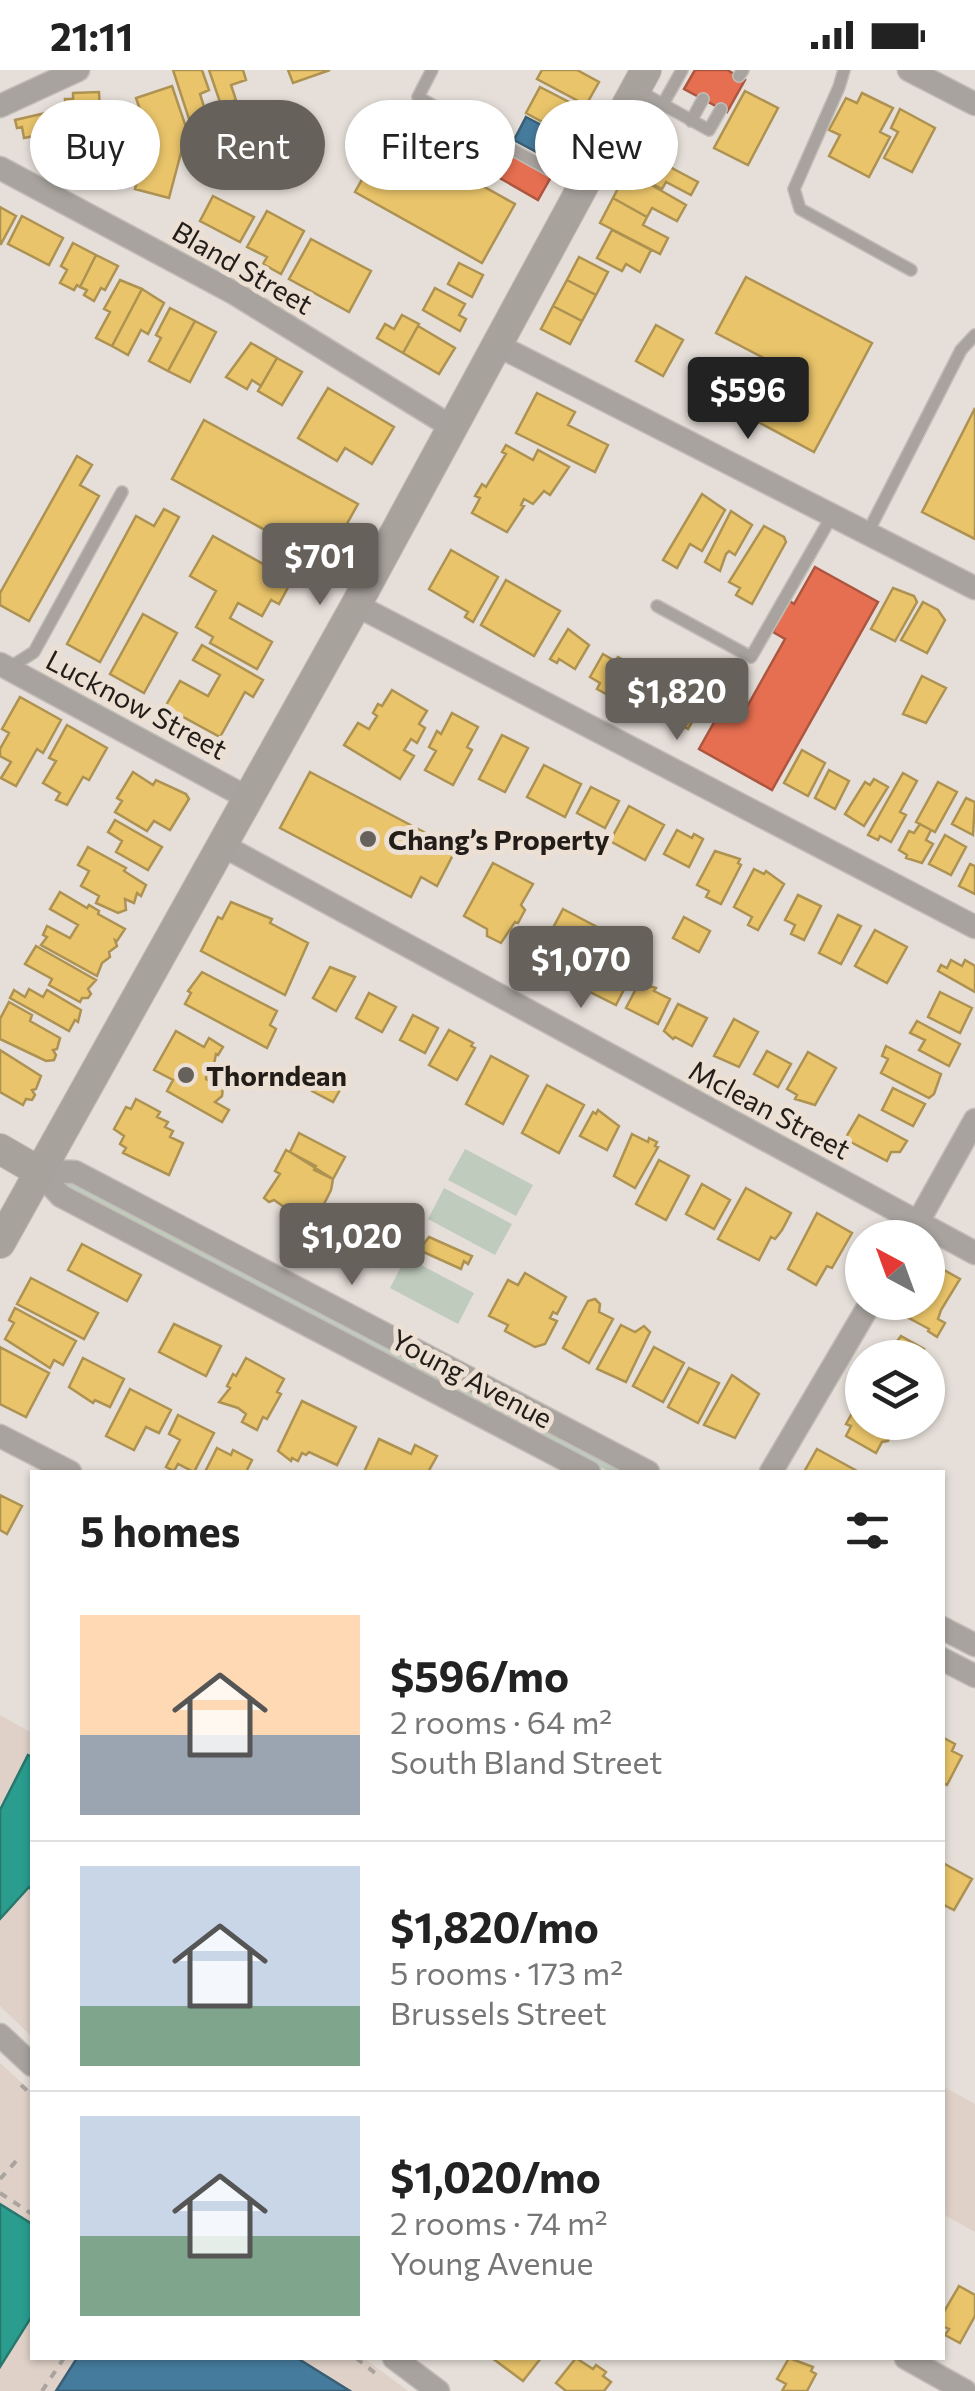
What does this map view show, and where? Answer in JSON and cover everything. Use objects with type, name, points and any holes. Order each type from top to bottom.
[{"type":"street","points":[[0,106],[78,70]]},
{"type":"street","points":[[909,70],[975,104]]},
{"type":"street","name":"Bland Street","points":[[0,168],[234,293],[452,426]]},
{"type":"street","points":[[0,1242],[356,605],[579,190]]},
{"type":"street","points":[[497,345],[975,588]]},
{"type":"street","points":[[356,605],[975,927]]},
{"type":"street","name":"Lucknow Street","points":[[3,672],[246,797]]},
{"type":"street","name":"Mclean Street","points":[[220,844],[895,1220]]},
{"type":"street","points":[[919,1220],[975,1120]]},
{"type":"street","points":[[0,1149],[38,1170]]},
{"type":"street","name":"Young Avenue","points":[[38,1170],[61,1196],[584,1470]]},
{"type":"street","name":"Young Avenue","points":[[38,1170],[75,1172],[644,1470]]},
{"type":"street","name":"Mclean Street","points":[[945,1242],[975,1253]]},
{"type":"street","points":[[772,1470],[860,1320]]},
{"type":"street","points":[[0,1436],[66,1470]]},
{"type":"street","points":[[945,1630],[975,1645]]},
{"type":"street","points":[[945,1661],[975,1676]]},
{"type":"street","points":[[0,2036],[30,2062]]},
{"type":"street","points":[[397,2360],[438,2391]]},
{"type":"street","points":[[910,2360],[965,2391]]},
{"type":"lane","points":[[432,70],[418,97],[535,163]]},
{"type":"lane","points":[[665,100],[682,70]]},
{"type":"lane","points":[[844,70],[794,189],[800,209],[910,270]]},
{"type":"lane","points":[[641,80],[659,100]]},
{"type":"lane","points":[[691,121],[703,99]]},
{"type":"lane","points":[[678,113],[709,130],[721,109]]},
{"type":"lane","points":[[868,532],[961,350],[975,335]]},
{"type":"lane","points":[[3,672],[34,652],[122,492]]},
{"type":"lane","points":[[657,606],[750,658],[833,514]]},
{"type":"path","points":[[0,2179],[18,2159]]},
{"type":"path","points":[[0,2193],[30,2213]]},
{"type":"path","points":[[42,2391],[63,2360]]},
{"type":"shaded area","points":[[0,1715],[30,1732],[30,2035],[0,2006]]},
{"type":"shaded area","points":[[0,2063],[30,2090],[30,2360],[367,2360],[408,2391],[0,2391]]},
{"type":"shaded area","points":[[945,2088],[975,2104],[975,2232],[945,2215]]},
{"type":"green space","points":[[465,1149],[533,1185],[516,1216],[448,1180]]},
{"type":"green space","points":[[69,1181],[620,1470],[606,1470],[65,1184]]},
{"type":"green space","points":[[444,1188],[512,1224],[495,1255],[428,1219]]},
{"type":"green space","points":[[406,1257],[474,1293],[458,1324],[390,1288]]},
{"type":"building: Homes","points":[[173,70],[202,70],[209,90],[200,94],[202,100],[183,100]]},
{"type":"building: Homes","points":[[209,70],[243,70],[246,80],[231,85],[236,100],[219,100]]},
{"type":"building: Homes","points":[[288,70],[330,70],[293,83]]},
{"type":"building: Homes","points":[[542,70],[577,70],[599,82],[589,100],[577,100],[537,79]]},
{"type":"building: Homes","points":[[172,86],[180,109],[180,156],[169,198],[139,190],[160,190],[160,100],[136,98]]},
{"type":"building: Homes","points":[[540,87],[565,100],[535,100],[535,118],[526,113]]},
{"type":"building: Homes","points":[[745,91],[778,108],[748,165],[714,148]]},
{"type":"building: Homes","points":[[99,92],[99,100],[65,100],[73,99],[73,93]]},
{"type":"building: Homes","points":[[862,93],[893,108],[880,132],[890,137],[869,177],[829,156],[840,135],[829,130],[846,98],[857,103]]},
{"type":"building: Homes","points":[[900,109],[935,128],[912,172],[884,158],[898,132],[891,128]]},
{"type":"building: Homes","points":[[30,117],[30,137],[24,138],[22,127],[17,128],[15,120]]},
{"type":"building: Homes","points":[[678,171],[698,182],[691,195],[678,188]]},
{"type":"building: Homes","points":[[490,190],[515,204],[482,263],[355,192]]},
{"type":"building: Homes","points":[[617,190],[660,190],[686,205],[677,221],[652,208],[647,217],[613,198]]},
{"type":"building: Homes","points":[[213,196],[254,217],[240,242],[200,221]]},
{"type":"building: Homes","points":[[613,198],[647,217],[643,225],[668,238],[660,254],[600,223]]},
{"type":"building: Homes","points":[[0,207],[16,216],[1,244],[0,244]]},
{"type":"building: Homes","points":[[267,211],[304,231],[281,274],[263,264],[267,257],[247,247]]},
{"type":"building: Homes","points":[[22,216],[63,238],[49,265],[8,244]]},
{"type":"building: Homes","points":[[612,230],[651,250],[640,272],[626,264],[622,271],[597,258]]},
{"type":"building: Homes","points":[[311,239],[371,271],[349,312],[289,279]]},
{"type":"building: Homes","points":[[73,243],[96,255],[80,287],[77,285],[74,290],[60,283],[67,270],[61,266]]},
{"type":"building: Homes","points":[[96,255],[118,266],[94,301],[80,287]]},
{"type":"building: Homes","points":[[579,257],[608,272],[596,295],[567,280]]},
{"type":"building: Homes","points":[[459,263],[483,275],[472,297],[448,284]]},
{"type":"building: Homes","points":[[746,277],[872,343],[814,452],[749,417],[777,365],[716,333]]},
{"type":"building: Homes","points":[[120,280],[142,289],[112,346],[96,338],[110,312],[104,309]]},
{"type":"building: Homes","points":[[567,280],[596,295],[582,321],[553,306]]},
{"type":"building: Homes","points":[[435,288],[465,304],[459,315],[466,319],[460,331],[423,310]]},
{"type":"building: Homes","points":[[142,289],[164,303],[148,334],[141,330],[128,355],[112,346]]},
{"type":"building: Homes","points":[[553,306],[582,321],[570,344],[541,329]]},
{"type":"building: Homes","points":[[170,308],[195,321],[168,371],[149,361],[161,338],[156,335]]},
{"type":"building: Homes","points":[[402,315],[419,324],[403,353],[377,338],[385,324],[394,329]]},
{"type":"building: Homes","points":[[195,321],[216,332],[190,382],[168,371]]},
{"type":"building: Homes","points":[[656,325],[683,340],[663,376],[636,361]]},
{"type":"building: Homes","points":[[418,326],[455,348],[439,374],[403,353]]},
{"type":"building: Homes","points":[[251,343],[277,358],[261,386],[252,380],[247,389],[226,377]]},
{"type":"building: Homes","points":[[277,358],[302,372],[282,405],[258,391]]},
{"type":"building: Homes","points":[[328,388],[394,427],[372,464],[345,448],[337,461],[298,438]]},
{"type":"building: Homes","points":[[537,393],[575,412],[568,425],[608,445],[595,472],[516,433]]},
{"type":"building: Homes","points":[[975,408],[975,539],[922,512]]},
{"type":"building: Homes","points":[[204,420],[358,504],[325,563],[172,479]]},
{"type":"building: Homes","points":[[506,445],[533,460],[538,450],[569,467],[550,495],[544,491],[533,504],[524,499],[524,506],[507,532],[472,513],[480,498],[475,496],[482,484],[486,487],[506,454],[502,452]]},
{"type":"building: Homes","points":[[77,456],[92,465],[80,485],[99,496],[29,621],[0,605],[0,593]]},
{"type":"building: Homes","points":[[702,494],[725,510],[702,551],[690,544],[677,568],[663,560]]},
{"type":"building: Homes","points":[[164,509],[179,517],[100,662],[67,644],[136,516],[154,526]]},
{"type":"building: Homes","points":[[731,511],[752,525],[735,555],[729,551],[726,554],[720,571],[705,562]]},
{"type":"building: Homes","points":[[764,526],[786,542],[752,604],[736,595],[740,588],[729,582]]},
{"type":"building: Homes","points":[[213,536],[292,580],[279,604],[271,600],[262,616],[238,603],[230,618],[272,642],[257,669],[210,643],[213,637],[196,627],[216,591],[190,576]]},
{"type":"building: Homes","points":[[451,550],[498,577],[473,622],[465,617],[468,612],[429,589]]},
{"type":"building: Homes","points":[[506,580],[560,611],[534,656],[481,625]]},
{"type":"building: Homes","points":[[893,588],[914,596],[917,602],[895,641],[871,629]]},
{"type":"building: Homes","points":[[923,602],[938,610],[945,620],[927,653],[901,640]]},
{"type":"building: Homes","points":[[143,614],[177,633],[144,693],[110,674]]},
{"type":"building: Homes","points":[[568,629],[589,645],[575,669],[559,659],[557,663],[550,659]]},
{"type":"building: Homes","points":[[202,645],[263,680],[253,697],[245,692],[220,737],[165,707],[180,681],[208,696],[220,675],[193,660]]},
{"type":"building: Homes","points":[[603,654],[629,663],[610,696],[597,689],[600,683],[590,677]]},
{"type":"building: Homes","points":[[696,660],[711,668],[699,689],[684,680]]},
{"type":"building: Homes","points":[[922,676],[946,688],[926,723],[903,714]]},
{"type":"building: Homes","points":[[641,677],[664,685],[661,689],[666,691],[654,713],[647,708],[644,714],[632,708],[635,702],[628,699]]},
{"type":"building: Homes","points":[[681,682],[706,697],[688,729],[666,722],[669,718],[663,714]]},
{"type":"building: Homes","points":[[392,690],[427,711],[419,724],[425,728],[417,743],[411,739],[404,750],[414,756],[400,779],[344,745],[358,723],[369,729],[377,716],[373,713],[378,704],[382,706]]},
{"type":"building: Homes","points":[[20,697],[61,720],[43,753],[37,749],[16,786],[1,778],[11,762],[0,756],[0,749],[9,733],[2,729]]},
{"type":"building: Homes","points":[[452,713],[478,727],[467,747],[472,750],[453,785],[425,770],[436,751],[429,747]]},
{"type":"building: Homes","points":[[67,725],[107,748],[89,780],[83,777],[67,805],[56,800],[60,793],[43,783],[56,761],[49,758]]},
{"type":"building: Homes","points":[[502,735],[528,748],[505,792],[479,779]]},
{"type":"building: Homes","points":[[802,750],[825,763],[808,796],[784,783]]},
{"type":"building: Homes","points":[[544,765],[581,784],[565,817],[527,797]]},
{"type":"building: Homes","points":[[829,770],[849,781],[835,809],[815,798]]},
{"type":"building: Homes","points":[[133,772],[153,785],[156,780],[186,794],[189,799],[170,830],[154,821],[147,831],[115,812],[122,801],[117,798]]},
{"type":"building: Homes","name":"Chang’s Property","points":[[310,772],[456,849],[437,886],[421,877],[411,897],[280,828]]},
{"type":"building: Homes","points":[[903,773],[917,781],[900,812],[906,815],[891,842],[880,836],[878,840],[868,835]]},
{"type":"building: Homes","points":[[874,779],[888,787],[864,826],[845,814],[865,782],[870,785]]},
{"type":"building: Homes","points":[[938,782],[957,792],[935,832],[916,822]]},
{"type":"building: Homes","points":[[591,787],[619,801],[605,828],[577,813]]},
{"type":"building: Homes","points":[[966,798],[975,802],[973,835],[952,824]]},
{"type":"building: Homes","points":[[629,806],[664,825],[645,860],[610,841]]},
{"type":"building: Homes","points":[[115,820],[162,847],[148,870],[116,852],[122,841],[108,832]]},
{"type":"building: Homes","points":[[920,824],[931,830],[926,840],[933,844],[922,863],[906,858],[899,850],[909,831],[914,833]]},
{"type":"building: Homes","points":[[677,830],[703,839],[689,867],[664,854]]},
{"type":"building: Homes","points":[[945,835],[966,847],[951,875],[929,864]]},
{"type":"building: Homes","points":[[88,847],[126,868],[124,871],[146,885],[141,896],[137,893],[134,903],[125,899],[126,910],[118,913],[96,903],[99,896],[81,886],[89,871],[78,865]]},
{"type":"building: Homes","points":[[715,851],[740,859],[741,865],[721,904],[706,897],[709,891],[697,885]]},
{"type":"building: Homes","points":[[493,863],[533,884],[521,905],[525,910],[518,923],[501,943],[487,936],[487,929],[464,916]]},
{"type":"building: Homes","points":[[970,864],[975,866],[975,894],[959,886]]},
{"type":"building: Homes","points":[[754,869],[764,874],[766,871],[784,884],[758,930],[748,925],[752,917],[734,907]]},
{"type":"building: Homes","points":[[60,892],[87,908],[89,905],[125,929],[97,976],[41,945],[47,937],[43,935],[47,926],[70,938],[78,925],[50,909]]},
{"type":"building: Homes","points":[[798,895],[821,906],[804,940],[791,934],[795,925],[785,920]]},
{"type":"building: Homes","points":[[231,902],[272,919],[270,923],[308,943],[285,995],[201,951],[218,917],[222,919]]},
{"type":"building: Homes","points":[[563,909],[601,929],[575,980],[536,960]]},
{"type":"building: Homes","points":[[838,915],[861,926],[841,964],[819,953]]},
{"type":"building: Homes","points":[[684,917],[710,931],[699,952],[673,938]]},
{"type":"building: Homes","points":[[875,930],[907,947],[887,983],[855,966]]},
{"type":"building: Homes","points":[[36,946],[96,980],[88,989],[88,998],[80,1002],[49,985],[52,979],[25,964]]},
{"type":"building: Homes","points":[[605,956],[631,970],[616,1005],[586,990]]},
{"type":"building: Homes","points":[[951,960],[962,966],[965,960],[975,966],[975,992],[938,971],[941,965],[947,968]]},
{"type":"building: Homes","points":[[330,967],[355,977],[336,1011],[313,998]]},
{"type":"building: Homes","points":[[202,972],[277,1011],[270,1025],[276,1029],[267,1048],[185,1004],[191,993],[188,991]]},
{"type":"building: Homes","points":[[639,983],[656,988],[654,991],[670,999],[658,1024],[626,1008]]},
{"type":"building: Homes","points":[[29,989],[43,997],[47,990],[81,1010],[78,1022],[75,1020],[69,1031],[10,998],[14,990],[25,997]]},
{"type":"building: Homes","points":[[940,992],[972,1008],[960,1033],[928,1017]]},
{"type":"building: Homes","points":[[369,993],[396,1007],[382,1032],[356,1018]]},
{"type":"building: Homes","points":[[9,1002],[32,1015],[30,1021],[60,1038],[53,1050],[54,1060],[46,1061],[0,1039],[0,1019]]},
{"type":"building: Homes","points":[[678,1004],[707,1018],[692,1046],[664,1031]]},
{"type":"building: Homes","points":[[413,1015],[438,1028],[425,1053],[400,1040]]},
{"type":"building: Homes","points":[[734,1019],[758,1032],[739,1067],[714,1056]]},
{"type":"building: Homes","points":[[917,1021],[960,1044],[949,1066],[919,1050],[925,1040],[910,1033]]},
{"type":"building: Homes","points":[[449,1030],[475,1048],[457,1080],[429,1065]]},
{"type":"building: Homes","name":"Thorndean","points":[[176,1031],[204,1047],[209,1038],[223,1047],[214,1064],[208,1066],[206,1079],[223,1088],[222,1096],[215,1102],[229,1110],[222,1122],[167,1091],[173,1080],[154,1070]]},
{"type":"building: Homes","points":[[886,1046],[941,1074],[934,1094],[929,1098],[881,1073],[888,1059],[882,1056]]},
{"type":"building: Homes","points":[[0,1050],[41,1076],[32,1090],[32,1100],[26,1099],[23,1105],[0,1092]]},
{"type":"building: Homes","points":[[767,1051],[791,1064],[778,1087],[754,1074]]},
{"type":"building: Homes","points":[[808,1052],[836,1068],[815,1105],[795,1099],[797,1095],[787,1089]]},
{"type":"building: Homes","points":[[491,1056],[528,1076],[503,1124],[466,1104]]},
{"type":"building: Homes","points":[[323,1069],[345,1081],[333,1102],[312,1091]]},
{"type":"building: Homes","points":[[547,1085],[584,1105],[559,1153],[522,1133]]},
{"type":"building: Homes","points":[[893,1088],[925,1104],[913,1126],[882,1110]]},
{"type":"building: Homes","points":[[136,1099],[160,1112],[157,1117],[168,1122],[165,1127],[173,1131],[170,1137],[183,1143],[169,1175],[123,1153],[126,1148],[120,1144],[124,1136],[114,1129],[126,1107],[131,1109]]},
{"type":"building: Homes","points":[[598,1110],[619,1126],[607,1150],[580,1136]]},
{"type":"building: Homes","points":[[859,1115],[907,1141],[900,1152],[891,1152],[887,1161],[845,1139]]},
{"type":"building: Homes","points":[[299,1133],[345,1157],[333,1179],[290,1152]]},
{"type":"building: Homes","points":[[632,1134],[657,1142],[658,1147],[635,1188],[614,1176]]},
{"type":"building: Homes","points":[[286,1150],[333,1179],[315,1222],[264,1198],[280,1174],[275,1171]]},
{"type":"building: Homes","points":[[659,1160],[689,1176],[666,1220],[636,1204]]},
{"type":"building: Homes","points":[[702,1184],[730,1200],[714,1229],[686,1214]]},
{"type":"building: Homes","points":[[746,1188],[791,1213],[775,1239],[771,1237],[759,1260],[718,1239]]},
{"type":"building: Homes","points":[[358,1210],[392,1227],[377,1258],[363,1251],[362,1255],[342,1240]]},
{"type":"building: Homes","points":[[817,1213],[845,1229],[845,1245],[816,1285],[788,1269]]},
{"type":"building: Homes","points":[[429,1237],[472,1256],[468,1264],[464,1261],[461,1269],[419,1250]]},
{"type":"building: Homes","points":[[82,1244],[141,1275],[127,1301],[68,1270]]},
{"type":"building: Homes","points":[[945,1271],[960,1279],[945,1303]]},
{"type":"building: Homes","points":[[525,1273],[566,1297],[557,1314],[553,1312],[550,1318],[557,1321],[545,1344],[535,1347],[505,1331],[508,1325],[489,1316],[508,1280],[518,1285]]},
{"type":"building: Homes","points":[[31,1278],[98,1313],[84,1339],[17,1304]]},
{"type":"building: Homes","points":[[595,1299],[600,1304],[599,1312],[613,1319],[589,1363],[563,1348],[588,1301]]},
{"type":"building: Homes","points":[[15,1308],[76,1341],[63,1365],[54,1360],[50,1368],[5,1339],[14,1323],[9,1320]]},
{"type":"building: Homes","points":[[912,1320],[945,1323],[937,1337]]},
{"type":"building: Homes","points":[[174,1324],[221,1346],[206,1376],[159,1352]]},
{"type":"building: Homes","points":[[621,1325],[635,1332],[644,1326],[650,1332],[626,1382],[597,1369]]},
{"type":"building: Homes","points":[[0,1347],[49,1373],[26,1417],[0,1404]]},
{"type":"building: Homes","points":[[654,1347],[684,1363],[663,1402],[633,1386]]},
{"type":"building: Homes","points":[[83,1358],[124,1379],[110,1407],[95,1400],[93,1403],[69,1387]]},
{"type":"building: Homes","points":[[246,1358],[284,1379],[277,1392],[281,1394],[257,1430],[242,1422],[246,1414],[238,1408],[219,1402]]},
{"type":"building: Homes","points":[[689,1368],[719,1383],[698,1423],[668,1407]]},
{"type":"building: Homes","points":[[732,1375],[759,1394],[735,1438],[704,1425]]},
{"type":"building: Homes","points":[[130,1389],[171,1410],[159,1433],[146,1427],[134,1450],[106,1436]]},
{"type":"building: Homes","points":[[302,1401],[356,1427],[337,1465],[309,1452],[302,1453],[298,1461],[291,1461],[278,1451]]},
{"type":"building: Homes","points":[[178,1415],[214,1433],[195,1470],[178,1464],[175,1470],[166,1467],[180,1440],[169,1434]]},
{"type":"building: Homes","points":[[379,1439],[411,1454],[415,1445],[437,1456],[429,1470],[365,1470]]},
{"type":"building: Homes","points":[[853,1440],[888,1440],[882,1442],[876,1453]]},
{"type":"building: Homes","points":[[217,1448],[231,1455],[233,1450],[252,1460],[247,1470],[206,1470]]},
{"type":"building: Homes","points":[[817,1449],[855,1470],[805,1470]]},
{"type":"building: Homes","points":[[0,1495],[22,1506],[7,1534],[0,1530]]},
{"type":"building: Homes","points":[[945,1739],[955,1744],[952,1751],[962,1756],[947,1785]]},
{"type":"building: Homes","points":[[945,1864],[972,1879],[954,1910],[945,1906]]},
{"type":"building: Homes","points":[[959,2286],[975,2295],[975,2316],[960,2343],[945,2335],[949,2329],[945,2327],[945,2310]]},
{"type":"building: Homes","points":[[495,2360],[539,2360],[523,2381]]},
{"type":"building: Homes","points":[[574,2360],[593,2369],[596,2365],[611,2382],[604,2391],[566,2391],[556,2383]]},
{"type":"building: Homes","points":[[788,2360],[813,2367],[811,2371],[816,2374],[807,2391],[782,2391],[786,2384],[777,2379]]},
{"type":"building: Shops","points":[[695,70],[727,70],[745,80],[727,112],[684,89]]},
{"type":"building: Shops","points":[[515,156],[535,168],[535,190],[544,190],[538,200],[515,187]]},
{"type":"building: Shops","points":[[815,567],[878,602],[772,790],[699,749],[721,710],[739,721],[785,639],[773,632],[780,615],[788,600],[794,604]]},
{"type":"building: Schools","points":[[30,1756],[30,1888],[0,1919],[0,1810]]},
{"type":"building: Schools","points":[[0,2204],[30,2223],[30,2319],[0,2367]]},
{"type":"building: Public","points":[[526,117],[535,122],[535,151],[515,138]]},
{"type":"building: Public","points":[[76,2360],[300,2360],[350,2391],[56,2391]]},
{"type":"place","name":"Chang’s Property","points":[[368,839]]},
{"type":"place","name":"Thorndean","points":[[186,1075]]}]
